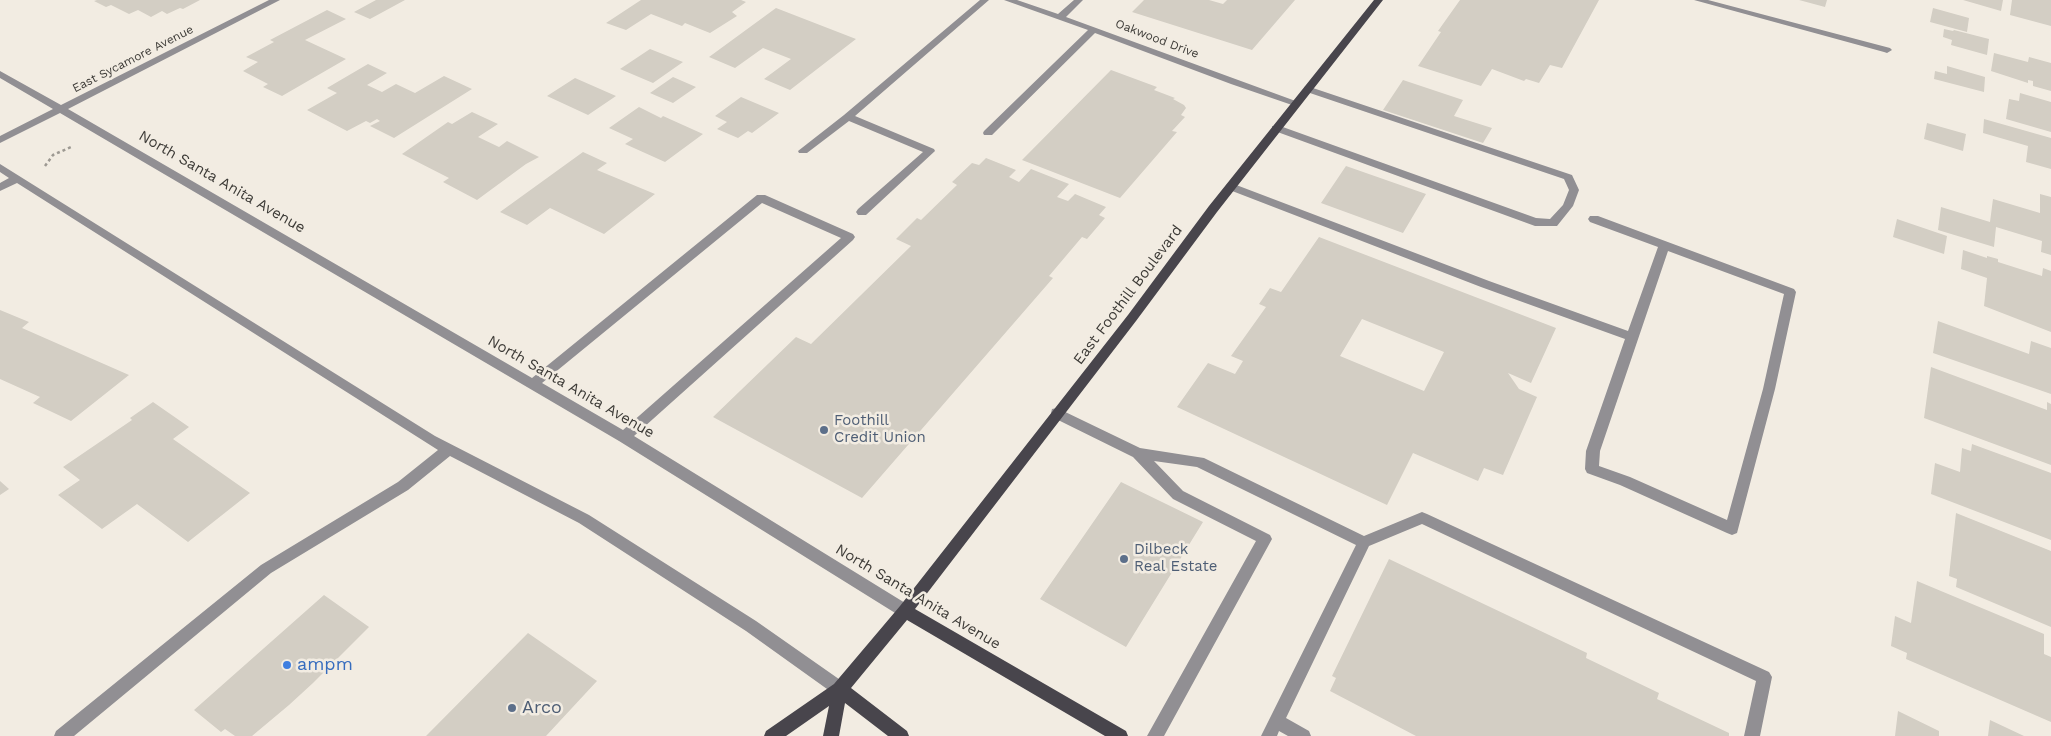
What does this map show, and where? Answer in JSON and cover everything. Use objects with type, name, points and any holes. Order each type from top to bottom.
[{"type":"main road","name":"East Foothill Boulevard","points":[[840,689],[905,611],[1276,128],[1379,0]]},
{"type":"main road","name":"North Santa Anita Avenue","points":[[905,611],[1120,736]]},
{"type":"main road","points":[[772,736],[840,689]]},
{"type":"main road","points":[[831,736],[840,689]]},
{"type":"main road","points":[[840,689],[901,736]]},
{"type":"street","name":"East Sycamore Avenue","points":[[0,140],[276,0]]},
{"type":"street","points":[[804,151],[848,117],[985,0]]},
{"type":"street","name":"Oakwood Drive","points":[[1008,0],[1094,29],[1234,82],[1296,103]]},
{"type":"street","points":[[1060,17],[1079,0]]},
{"type":"street","points":[[1698,0],[1728,4],[1886,50]]},
{"type":"street","points":[[988,133],[1094,29]]},
{"type":"street","name":"North Santa Anita Avenue","points":[[0,74],[624,437],[905,611]]},
{"type":"street","points":[[1276,128],[1535,222],[1553,223],[1568,206],[1574,190],[1568,177],[1307,89]]},
{"type":"street","points":[[848,117],[930,151],[862,212]]},
{"type":"street","points":[[0,167],[448,450],[584,519],[751,626],[840,689]]},
{"type":"street","points":[[0,187],[17,178]]},
{"type":"street","points":[[1231,187],[1485,284],[1632,337]]},
{"type":"street","points":[[532,385],[761,198],[849,237],[624,437]]},
{"type":"street","points":[[1594,219],[1664,245],[1790,292],[1769,389],[1732,529],[1625,481],[1592,469],[1593,451],[1664,245]]},
{"type":"street","points":[[1057,413],[1138,453],[1199,462],[1364,542]]},
{"type":"street","points":[[62,736],[266,569],[403,486],[448,450]]},
{"type":"street","points":[[1138,453],[1178,494],[1265,539],[1155,736]]},
{"type":"street","points":[[1269,736],[1364,542],[1422,518],[1764,678],[1752,736]]},
{"type":"street","points":[[1276,721],[1303,736]]},
{"type":"path","points":[[40,173],[53,155],[76,145]]},
{"type":"building","points":[[200,0],[183,9],[180,8],[167,14],[162,11],[151,17],[138,10],[129,14],[111,5],[106,7],[94,1]]},
{"type":"building","points":[[376,0],[405,0],[370,19],[354,12]]},
{"type":"building","points":[[641,0],[741,0],[746,2],[732,12],[737,16],[710,33],[685,23],[682,26],[651,14],[626,30],[606,23]]},
{"type":"building","points":[[1144,0],[1209,0],[1223,4],[1227,0],[1295,0],[1252,50],[1132,12]]},
{"type":"building","points":[[1460,0],[1599,0],[1562,68],[1550,65],[1539,83],[1526,79],[1524,81],[1492,69],[1481,86],[1418,66],[1441,32],[1438,31]]},
{"type":"building","points":[[1799,0],[1827,0],[1825,7]]},
{"type":"building","points":[[1963,0],[2003,0],[2001,11]]},
{"type":"building","points":[[2012,0],[2051,0],[2051,26],[2010,15]]},
{"type":"building","points":[[776,8],[856,39],[790,90],[764,79],[791,59],[763,48],[735,68],[709,57]]},
{"type":"building","points":[[1933,8],[1969,18],[1967,32],[1930,22]]},
{"type":"building","points":[[327,10],[346,19],[305,40],[346,59],[282,96],[263,87],[268,84],[243,71],[258,62],[246,57],[274,42],[270,40]]},
{"type":"building","points":[[1944,29],[1989,39],[1987,55],[1951,45],[1952,40],[1943,37]]},
{"type":"building","points":[[650,49],[683,62],[653,83],[620,69]]},
{"type":"building","points":[[1994,53],[2028,62],[2029,57],[2051,63],[2051,91],[2033,86],[2033,81],[2028,80],[2028,83],[1991,71]]},
{"type":"building","points":[[368,64],[387,73],[367,85],[382,92],[396,84],[415,93],[444,76],[472,89],[394,138],[370,126],[380,121],[377,119],[370,123],[366,121],[347,131],[307,110],[337,93],[327,88]]},
{"type":"building","points":[[1947,66],[1985,77],[1984,92],[1934,79],[1935,71],[1947,74]]},
{"type":"building","points":[[1111,70],[1157,87],[1154,90],[1175,98],[1173,99],[1186,108],[1181,115],[1185,117],[1172,131],[1177,132],[1120,198],[1022,160]]},
{"type":"building","points":[[673,77],[696,87],[673,103],[650,93]]},
{"type":"building","points":[[575,78],[616,96],[588,115],[547,96]]},
{"type":"building","points":[[1403,80],[1463,100],[1454,116],[1492,128],[1483,143],[1383,110]]},
{"type":"building","points":[[2020,93],[2051,102],[2051,132],[2006,119],[2009,99],[2019,101]]},
{"type":"building","points":[[741,97],[779,113],[752,133],[748,131],[738,138],[717,129],[727,122],[715,116]]},
{"type":"building","points":[[639,107],[661,118],[663,116],[703,134],[665,162],[625,144],[633,139],[609,128]]},
{"type":"building","points":[[472,112],[498,124],[478,137],[499,147],[507,141],[539,157],[526,164],[477,200],[443,182],[449,178],[402,154],[448,122],[452,124]]},
{"type":"building","points":[[1984,119],[2051,138],[2051,169],[2026,162],[2028,146],[1983,133]]},
{"type":"building","points":[[1927,123],[1966,134],[1963,151],[1924,139]]},
{"type":"building","points":[[583,152],[607,163],[597,170],[655,194],[604,234],[550,208],[527,225],[500,212]]},
{"type":"building","points":[[986,158],[1016,170],[1009,177],[1019,182],[1031,169],[1069,184],[1057,197],[1068,201],[1075,194],[1106,207],[1099,215],[1105,218],[1087,239],[1082,237],[1049,276],[1053,278],[862,498],[713,417],[796,337],[811,344],[911,246],[896,239],[917,218],[921,220],[957,185],[952,182],[972,163],[979,165]]},
{"type":"building","points":[[1346,166],[1426,194],[1403,233],[1321,203]]},
{"type":"building","points":[[2040,194],[2051,197],[2051,255],[2041,252],[2042,241],[1996,227],[1994,247],[1938,230],[1941,207],[1990,222],[1993,199],[2040,213]]},
{"type":"building","points":[[1897,219],[1947,236],[1944,254],[1893,237]]},
{"type":"building","points":[[1319,237],[1556,328],[1531,383],[1508,373],[1519,389],[1537,397],[1503,475],[1484,468],[1478,481],[1413,453],[1387,505],[1177,407],[1208,363],[1235,374],[1243,361],[1231,356],[1266,307],[1259,304],[1270,288],[1281,292]],"holes":[[[1362,319],[1444,352],[1424,391],[1340,356]]]},
{"type":"building","points":[[1963,250],[1987,258],[1987,256],[1998,259],[1998,262],[2042,276],[2043,268],[2051,271],[2051,332],[1984,306],[1987,278],[1961,269]]},
{"type":"building","points":[[0,310],[29,322],[22,328],[129,375],[71,421],[33,403],[40,397],[0,379]]},
{"type":"building","points":[[1938,321],[2029,354],[2031,341],[2051,348],[2051,394],[1933,353]]},
{"type":"building","points":[[1931,367],[2047,410],[2047,402],[2051,404],[2051,465],[1924,418]]},
{"type":"building","points":[[153,402],[189,427],[173,439],[250,493],[188,542],[137,504],[102,529],[58,495],[80,480],[63,467],[132,420],[130,418]]},
{"type":"building","points":[[1972,444],[2051,473],[2051,540],[1931,494],[1935,463],[1960,472],[1962,448],[1971,451]]},
{"type":"building","points":[[0,481],[9,489],[0,495]]},
{"type":"building","points":[[1121,482],[1203,522],[1126,647],[1040,599]]},
{"type":"building","points":[[1956,513],[2051,551],[2051,627],[1956,587],[1957,579],[1949,576]]},
{"type":"building","points":[[1389,559],[1587,653],[1586,658],[1659,693],[1657,699],[1729,733],[1729,736],[1416,736],[1330,691],[1336,678],[1332,676]]},
{"type":"building","points":[[1917,581],[2044,634],[2044,654],[2051,657],[2051,722],[1906,659],[1907,653],[1891,646],[1895,616],[1911,623]]},
{"type":"building","name":"ampm","points":[[324,595],[369,627],[289,705],[252,736],[235,736],[225,729],[221,732],[194,710]]},
{"type":"building","name":"Arco","points":[[528,633],[597,681],[546,736],[426,736]]},
{"type":"building","points":[[1898,711],[1939,731],[1939,736],[1895,736]]},
{"type":"building","points":[[1990,720],[2024,736],[1988,736]]},
{"type":"place","name":"Foothill Credit Union","points":[[824,430]]},
{"type":"place","name":"Dilbeck Real Estate","points":[[1124,559]]},
{"type":"place","name":"ampm","points":[[287,665]]},
{"type":"place","name":"Arco","points":[[512,708]]}]
